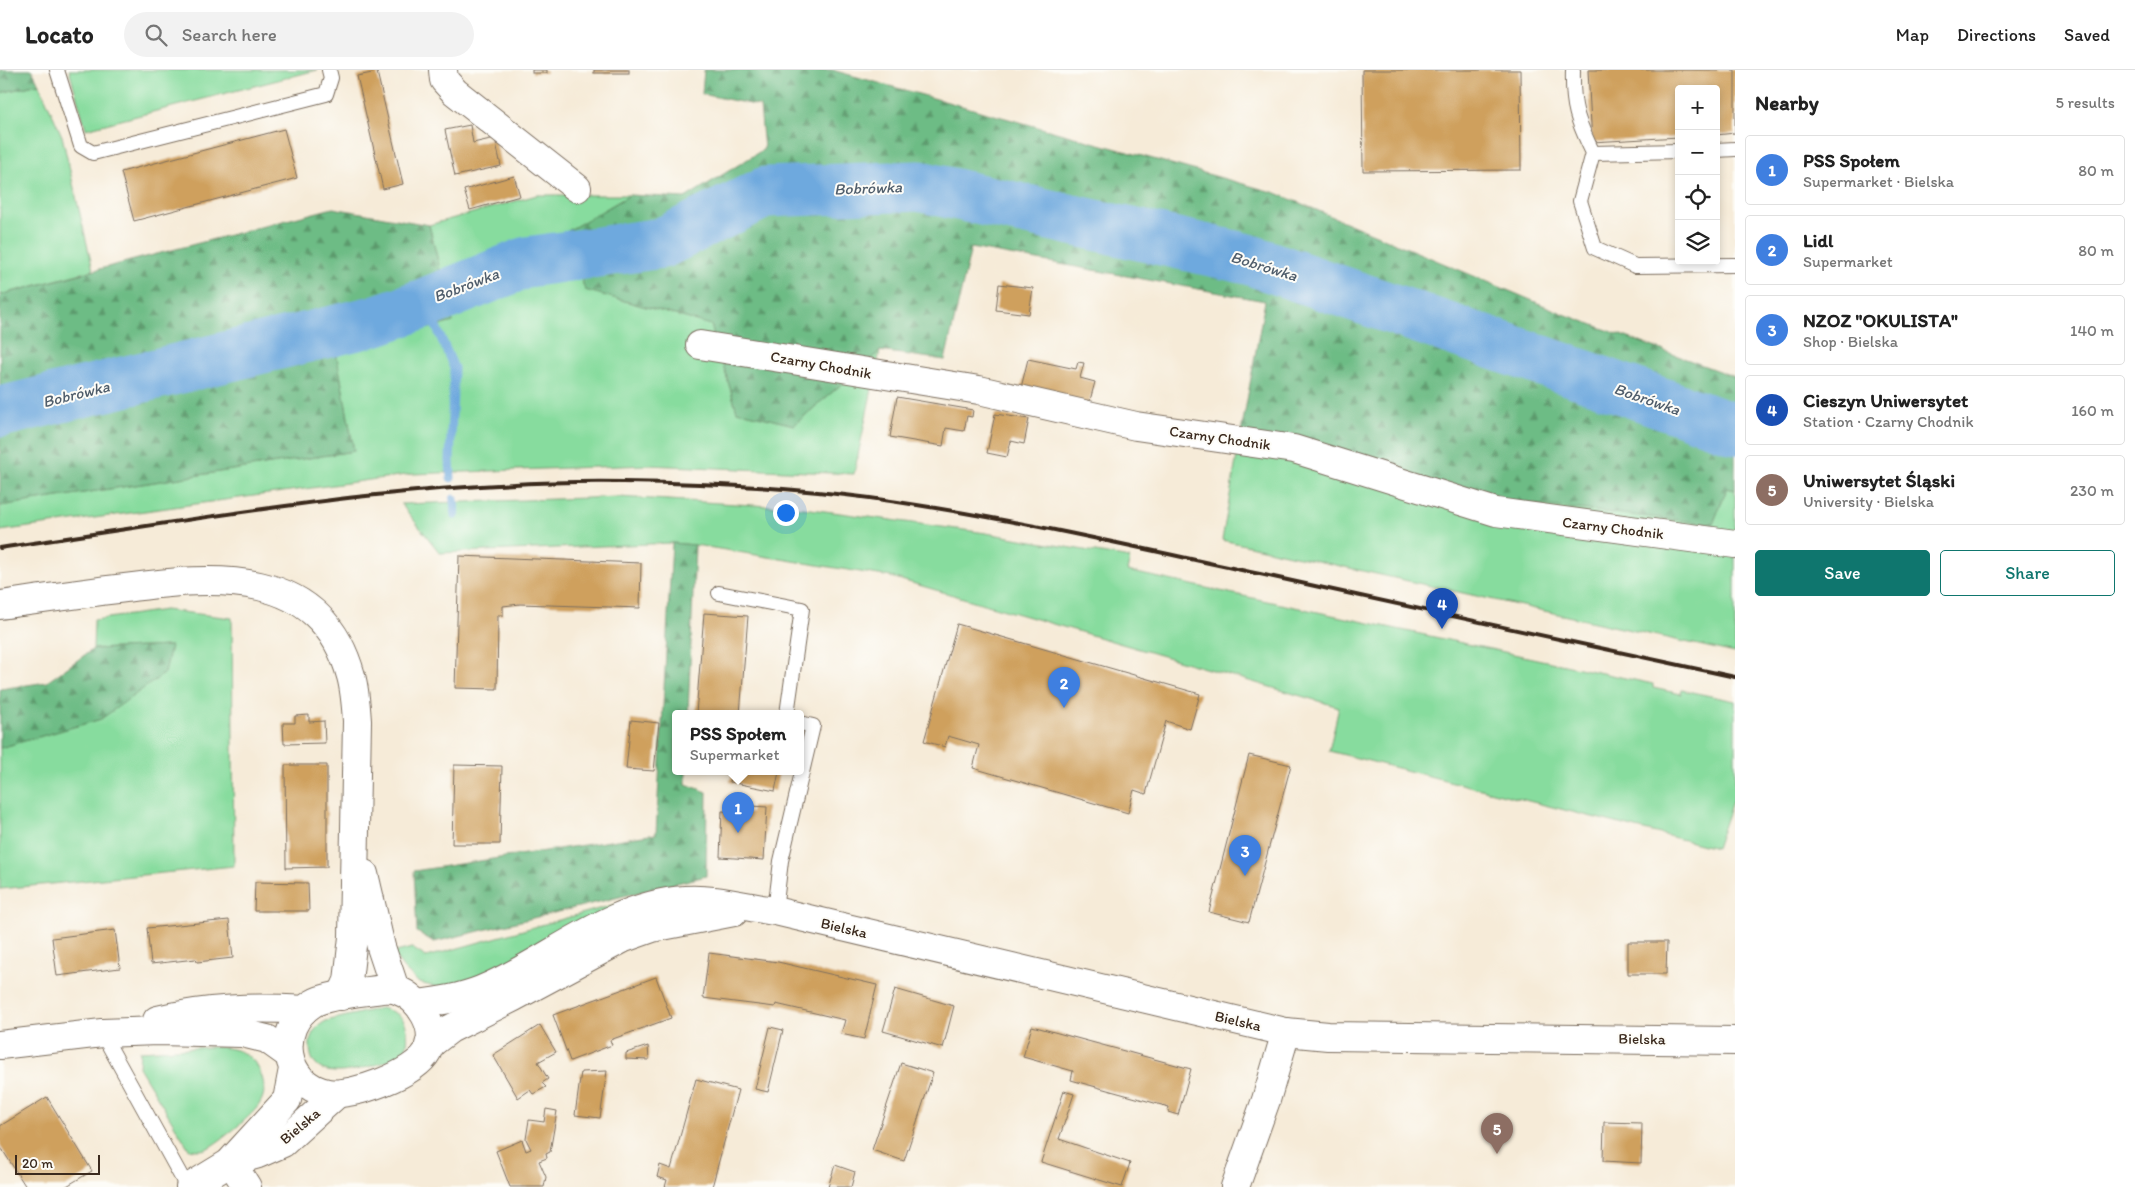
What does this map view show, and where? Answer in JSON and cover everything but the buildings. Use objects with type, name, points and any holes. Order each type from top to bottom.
[{"type":"street","points":[[443,70],[444,80],[455,92],[577,188]]},
{"type":"street","name":"Czarny Chodnik","points":[[700,345],[979,390],[1136,426],[1294,449],[1496,512],[1735,544]]},
{"type":"street","points":[[0,604],[161,583],[210,579],[244,582],[265,587],[301,602],[316,615],[332,635],[346,660],[351,676],[357,721],[352,954],[348,980],[341,996]]},
{"type":"street","points":[[354,826],[381,947],[395,989]]},
{"type":"street","name":"Bielska","points":[[418,1004],[454,998],[482,989],[516,973],[582,934],[644,908],[669,902],[703,899],[764,910],[1286,1032],[1328,1036],[1735,1041]]},
{"type":"street","name":"Bielska","points":[[430,1045],[450,1030],[514,998],[624,938],[652,928],[764,910]]},
{"type":"street","points":[[0,1045],[102,1033],[158,1031],[242,1033],[267,1039],[290,1062],[299,1079],[320,1092],[337,1094],[358,1091],[394,1076],[419,1061],[430,1045],[428,1022],[418,1004],[404,993],[395,989],[382,988],[314,1003],[304,1010],[293,1026],[290,1062]]},
{"type":"street","points":[[102,1033],[187,1013],[251,1007],[304,1010]]},
{"type":"street","points":[[1235,1187],[1266,1100],[1286,1032]]},
{"type":"street","name":"Bielska","points":[[232,1162],[287,1100],[290,1062]]},
{"type":"street","name":"Bielska","points":[[188,1187],[232,1162],[258,1154],[283,1143],[337,1094]]},
{"type":"street","points":[[232,1162],[247,1187]]},
{"type":"lane","points":[[57,70],[81,146],[93,153],[326,94],[331,78],[329,70]]},
{"type":"lane","points":[[1573,70],[1572,100],[1581,128],[1593,153],[1580,201],[1595,248],[1636,266],[1735,265]]},
{"type":"lane","points":[[1720,150],[1735,149]]},
{"type":"lane","points":[[1593,153],[1675,151]]},
{"type":"lane","points":[[719,593],[802,609],[788,710]]},
{"type":"lane","points":[[804,723],[813,726],[804,764]]},
{"type":"lane","points":[[764,910],[781,861],[801,775]]},
{"type":"lane","points":[[102,1033],[188,1187]]},
{"type":"green space","points":[[0,70],[32,70],[39,84],[0,93]]},
{"type":"green space","points":[[69,70],[317,70],[86,129]]},
{"type":"green space","points":[[704,70],[832,70],[1276,193],[1569,316],[1735,377],[1735,490],[1727,488],[1713,524],[1512,502],[1241,433],[1265,301],[971,248],[945,360],[880,351],[794,425],[737,411],[711,325],[585,290],[566,232],[630,195],[685,198],[764,149],[760,106],[702,94]]},
{"type":"green space","points":[[39,84],[62,136],[93,270],[0,295],[0,93]]},
{"type":"green space","points":[[537,195],[630,195],[566,232],[585,290],[711,325],[737,411],[794,425],[880,351],[854,474],[648,465],[413,474],[0,531],[0,506],[354,451],[336,352],[453,322],[429,225]]},
{"type":"green space","points":[[333,208],[429,225],[453,322],[336,352],[354,451],[0,506],[0,295]]},
{"type":"green space","points":[[1241,433],[1713,524],[1727,488],[1735,490],[1735,653],[1222,540]]},
{"type":"green space","points":[[618,497],[803,508],[986,533],[1130,558],[1127,571],[1653,684],[1653,688],[1681,694],[1682,690],[1735,701],[1735,793],[1716,848],[1329,751],[1339,707],[891,577],[695,545],[672,543],[440,553],[401,504]]},
{"type":"green space","points":[[672,543],[695,545],[688,710],[672,710],[672,775],[686,775],[686,784],[707,792],[706,876],[434,942],[417,932],[414,871],[656,834]]},
{"type":"green space","points":[[165,610],[232,618],[234,866],[0,889],[0,748],[101,719],[171,646],[93,649],[94,620]]},
{"type":"green space","points":[[171,646],[165,673],[101,719],[0,748],[0,689],[47,682],[93,649]]},
{"type":"green space","points":[[631,900],[505,969],[444,989],[419,983],[404,969],[392,953],[412,948],[426,957]]},
{"type":"green space","points":[[381,1008],[395,1013],[404,1021],[407,1039],[406,1048],[403,1052],[385,1062],[347,1071],[330,1072],[316,1065],[312,1058],[310,1043],[312,1035],[319,1026],[326,1021]]},
{"type":"green space","points":[[211,1047],[236,1050],[249,1057],[262,1077],[264,1094],[257,1108],[220,1140],[206,1149],[189,1149],[139,1067],[140,1051]]},
{"type":"waterway","name":"Bobrówka","points":[[0,412],[374,321],[426,303],[527,262],[662,243],[766,192],[919,186],[1248,259],[1735,429]]},
{"type":"waterway","points":[[426,303],[454,368],[451,478]]},
{"type":"waterway","points":[[454,499],[455,515]]},
{"type":"railway","points":[[0,548],[233,513],[388,494],[466,487],[623,482],[778,488],[919,505],[1065,532],[1735,677]]},
{"type":"place","name":"Cieszyn Uniwersytet","points":[[1442,629]]},
{"type":"place","name":"Lidl","points":[[1064,708]]},
{"type":"place","name":"PSS Społem","points":[[738,833]]},
{"type":"place","name":"NZOZ \"OKULISTA\"","points":[[1245,876]]},
{"type":"place","name":"Uniwersytet Śląski","points":[[1497,1154]]}]
